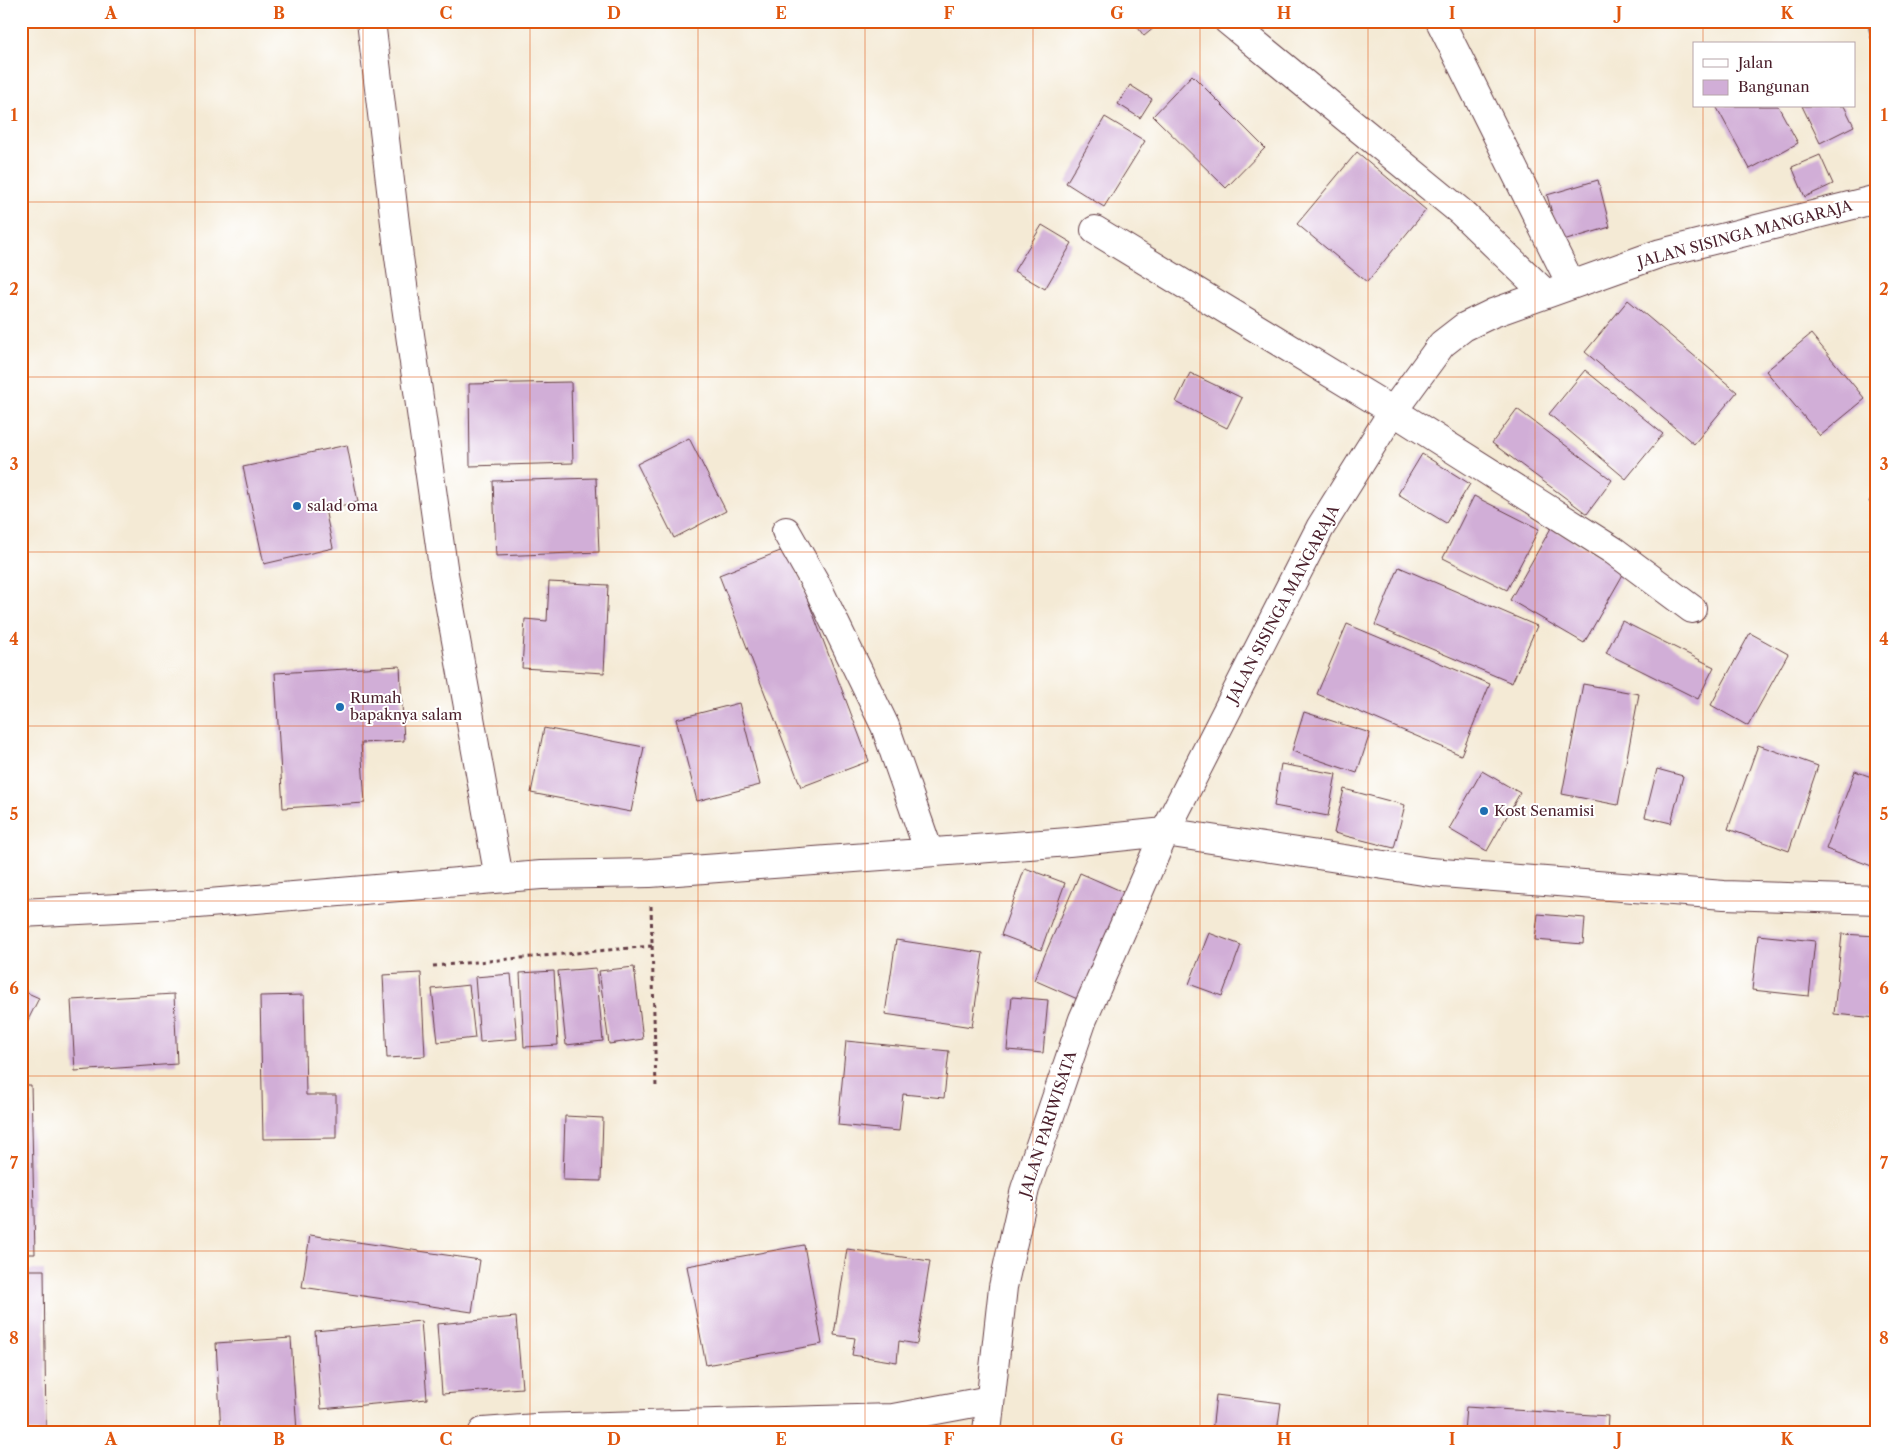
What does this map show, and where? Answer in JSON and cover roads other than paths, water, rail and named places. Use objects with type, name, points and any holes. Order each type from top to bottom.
[{"type":"street","points":[[371,21],[399,257],[444,574],[499,878]]},
{"type":"street","points":[[1228,21],[1461,212],[1544,293]]},
{"type":"street","points":[[1440,21],[1570,284]]},
{"type":"street","name":"JALAN SISINGA MANGARAJA","points":[[1165,832],[1320,528],[1393,411],[1442,344],[1464,326],[1544,293],[1661,253],[1877,199]]},
{"type":"street","points":[[1095,230],[1393,411],[1614,550],[1692,609]]},
{"type":"street","points":[[786,531],[816,584],[885,726],[929,852]]},
{"type":"street","points":[[21,913],[197,904],[541,875],[650,873],[1069,842],[1165,832],[1430,872],[1724,895],[1877,900]]},
{"type":"street","name":"JALAN PARIWISATA","points":[[987,1432],[1002,1287],[1025,1189],[1083,1019],[1165,832]]},
{"type":"street","points":[[483,1432],[536,1428],[893,1418],[990,1400]]},
{"type":"place","name":"salad oma","points":[[297,506]]},
{"type":"place","name":"Rumah bapaknya salam","points":[[340,707]]},
{"type":"place","name":"Kost Senamisi","points":[[1484,811]]}]
